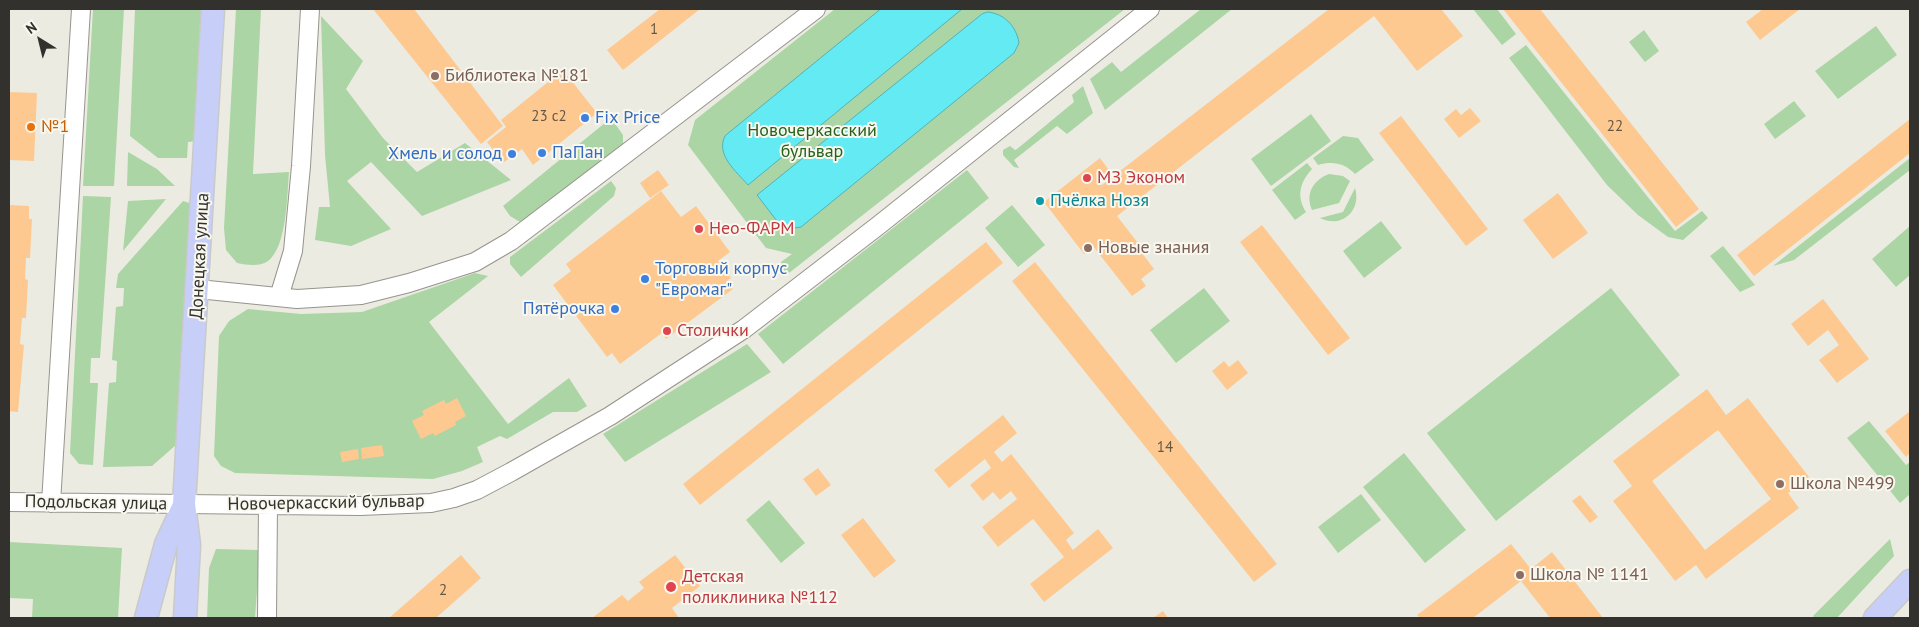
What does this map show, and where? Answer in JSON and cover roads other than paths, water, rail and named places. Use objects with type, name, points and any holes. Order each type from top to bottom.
[{"type":"main road","name":"Донецкая улица","points":[[185,618],[188,545],[184,504],[214,9]]},
{"type":"main road","name":"Донецкая улица","points":[[146,618],[166,544],[184,504]]},
{"type":"main road","points":[[1875,618],[1910,581]]},
{"type":"street","points":[[51,502],[81,9]]},
{"type":"street","points":[[280,297],[293,251],[301,166],[310,9]]},
{"type":"street","points":[[198,289],[298,299],[361,295],[409,283],[475,262],[511,241],[816,9]]},
{"type":"street","name":"Новочеркасский бульвар","points":[[184,504],[360,506],[431,503],[454,498],[485,485],[559,445],[648,392],[744,329],[781,302],[1150,9]]},
{"type":"street","name":"Подольская улица","points":[[9,502],[184,504]]},
{"type":"street","points":[[267,618],[268,505]]},
{"type":"water","points":[[881,9],[962,9],[748,185],[733,169],[725,156],[723,143],[725,136]]},
{"type":"water","points":[[988,12],[1000,15],[1012,26],[1019,43],[1014,53],[801,227],[788,229],[777,221],[757,195],[982,14]]},
{"type":"place","name":"Библиотека №181","points":[[435,76]]},
{"type":"place","name":"Fix Price","points":[[585,118]]},
{"type":"place","name":"№1","points":[[31,127]]},
{"type":"place","name":"ПаПан","points":[[542,153]]},
{"type":"place","name":"Хмель и солод","points":[[512,154]]},
{"type":"place","name":"МЗ Эконом","points":[[1087,178]]},
{"type":"place","name":"Пчёлка Нозя","points":[[1040,201]]},
{"type":"place","name":"Нео-ФАРМ","points":[[699,229]]},
{"type":"place","name":"Новые знания","points":[[1088,248]]},
{"type":"place","name":"Торговый корпус \"Евромаг\"","points":[[645,279]]},
{"type":"place","name":"Пятёрочка","points":[[615,309]]},
{"type":"place","name":"Столички","points":[[667,331]]},
{"type":"place","name":"Школа №499","points":[[1780,484]]},
{"type":"place","name":"Школа № 1141","points":[[1520,575]]},
{"type":"place","name":"Детская поликлиника №112","points":[[671,587]]}]
